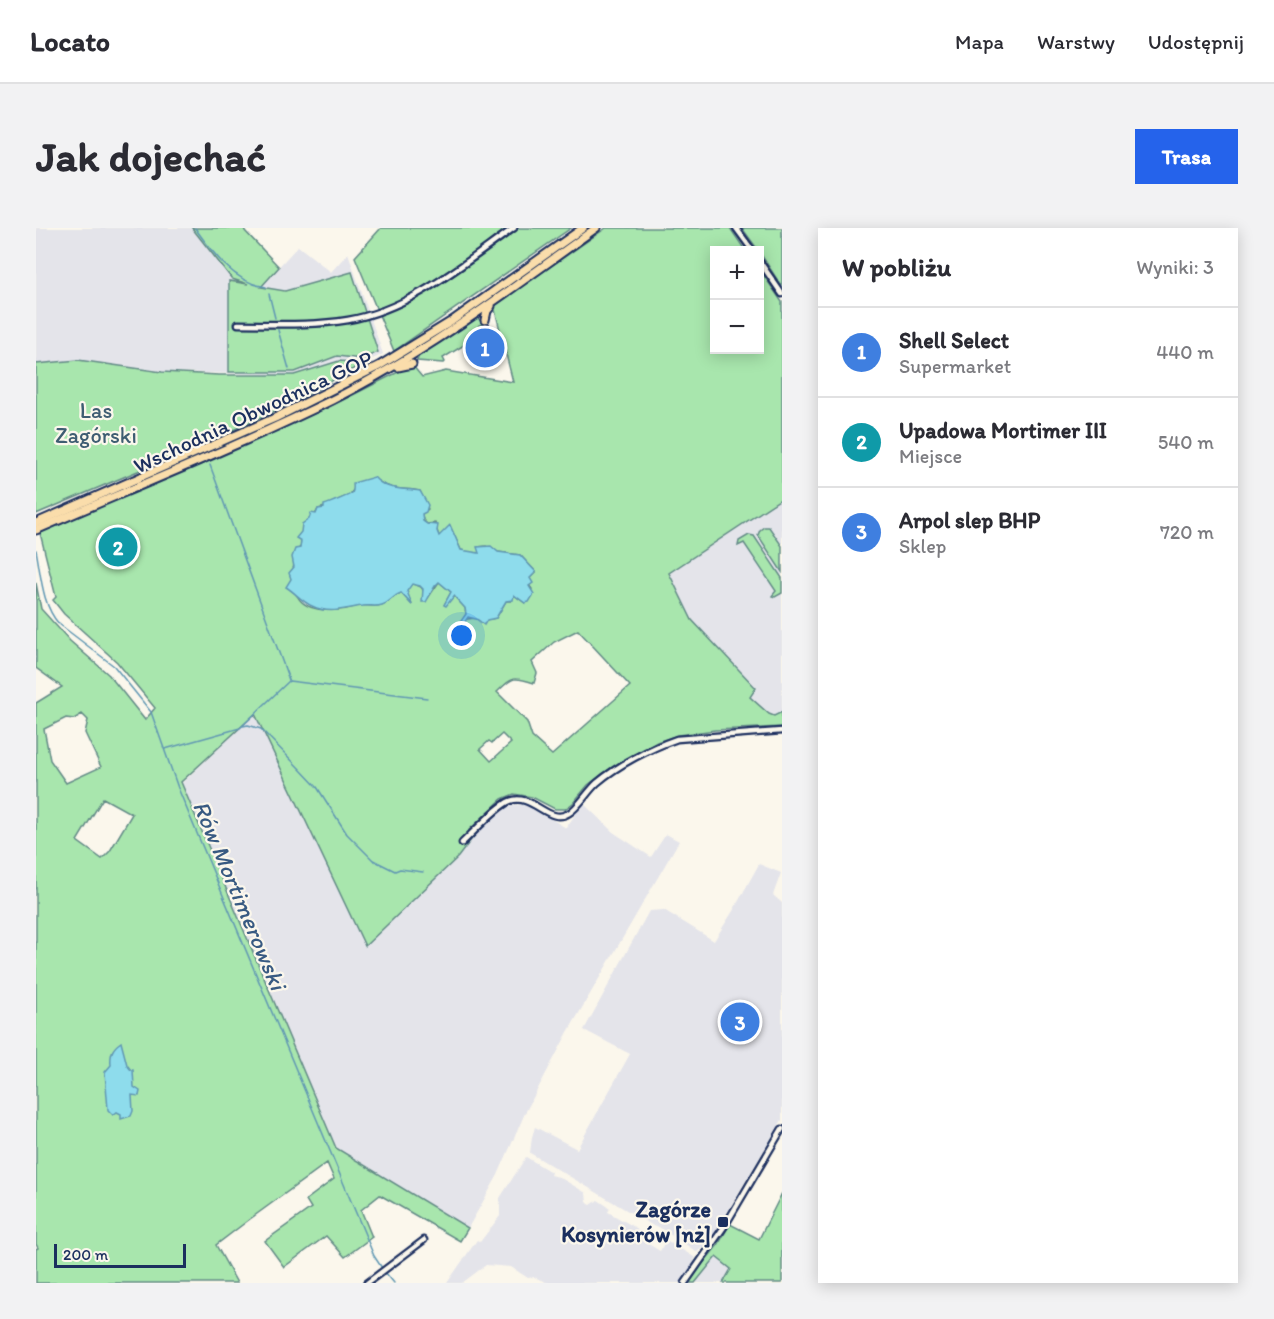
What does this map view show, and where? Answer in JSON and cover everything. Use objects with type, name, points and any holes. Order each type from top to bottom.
[{"type":"highway","name":"Wschodnia Obwodnica GOP","points":[[36,530],[65,514],[275,418],[379,366],[452,321],[583,228]]},
{"type":"highway","name":"Wschodnia Obwodnica GOP","points":[[36,523],[65,514],[323,404],[384,372],[502,295],[596,228]]},
{"type":"highway","points":[[485,320],[487,311],[502,295]]},
{"type":"highway","points":[[384,372],[412,364]]},
{"type":"street","points":[[238,324],[348,320],[387,308],[408,300],[428,288],[514,228]]},
{"type":"street","points":[[736,228],[749,246]]},
{"type":"street","points":[[764,269],[782,294]]},
{"type":"street","points":[[462,843],[502,805],[510,801],[522,799],[529,801],[555,815],[562,816],[574,809],[584,796],[606,777],[662,744],[694,737],[782,731]]},
{"type":"street","points":[[685,1283],[726,1224],[782,1129]]},
{"type":"street","points":[[367,1283],[424,1240]]},
{"type":"shaded area","points":[[36,228],[192,228],[232,279],[260,287],[298,246],[331,272],[348,253],[383,354],[364,363],[339,361],[294,375],[162,372],[78,360],[36,364]]},
{"type":"shaded area","points":[[782,498],[782,712],[774,716],[768,714],[749,697],[737,667],[692,620],[669,573]]},
{"type":"shaded area","points":[[255,714],[307,825],[421,891],[458,857],[493,817],[508,806],[527,804],[566,828],[583,803],[613,832],[651,857],[666,834],[679,841],[568,1032],[525,1113],[498,1175],[468,1228],[336,1148],[182,783]]},
{"type":"shaded area","points":[[759,864],[781,873],[773,895],[782,903],[782,1120],[709,1242],[697,1252],[657,1226],[655,1227],[530,1153],[532,1137],[535,1127],[577,1149],[630,1054],[584,1030],[649,911],[664,910],[714,941]]},
{"type":"shaded area","points":[[526,1157],[551,1172],[550,1175],[559,1177],[586,1193],[589,1204],[598,1200],[610,1208],[608,1212],[638,1229],[635,1236],[660,1251],[666,1240],[694,1257],[695,1265],[680,1283],[548,1283],[534,1277],[528,1278],[511,1267],[486,1265],[462,1283],[447,1283],[477,1240],[480,1242],[500,1216],[500,1198]]},
{"type":"shaded area","points":[[716,1256],[731,1269],[723,1283],[695,1283]]},
{"type":"green space","points":[[192,228],[244,228],[279,267],[261,287],[285,291],[352,272],[378,352],[362,359],[337,356],[295,372],[229,372],[229,281],[248,284],[232,279]]},
{"type":"green space","points":[[381,228],[571,228],[394,351],[355,257]]},
{"type":"green space","points":[[606,228],[730,228],[742,246],[710,246],[710,354],[764,354],[764,276],[782,302],[782,498],[669,573],[692,620],[756,688],[750,697],[769,714],[774,716],[782,712],[782,727],[715,730],[678,735],[657,742],[602,774],[565,809],[555,809],[532,797],[514,794],[502,799],[469,830],[474,836],[458,857],[365,946],[255,714],[181,782],[336,1148],[468,1228],[460,1241],[380,1195],[361,1210],[372,1237],[345,1257],[326,1236],[284,1267],[265,1241],[311,1208],[306,1200],[334,1179],[327,1163],[216,1245],[237,1283],[36,1283],[36,1249],[38,1248],[36,1244],[36,703],[62,687],[36,668],[36,583],[41,609],[70,641],[109,675],[145,720],[155,708],[117,662],[64,614],[53,600],[56,597],[40,533],[329,407],[412,365],[422,377],[446,371],[513,382],[494,306]],"holes":[[[378,481],[393,488],[420,491],[428,509],[422,514],[423,520],[427,524],[435,523],[439,537],[450,526],[461,550],[474,554],[480,553],[478,547],[486,546],[498,552],[520,555],[536,572],[530,578],[529,585],[532,589],[525,603],[514,595],[511,601],[506,601],[496,618],[470,618],[462,621],[466,614],[465,608],[454,596],[444,605],[451,592],[439,582],[428,598],[421,587],[412,584],[409,586],[408,593],[412,605],[401,593],[379,606],[344,609],[312,608],[300,600],[291,590],[295,553],[302,545],[303,529],[318,509],[349,496],[353,490]],[[578,630],[630,686],[552,755],[532,737],[527,722],[497,692],[514,679],[534,683],[537,673],[532,662],[554,642]],[[82,714],[88,720],[85,733],[101,767],[66,783],[50,760],[44,729],[66,718],[74,719]],[[502,734],[511,743],[491,761],[480,749],[489,741],[492,743]],[[103,798],[132,814],[110,851],[102,859],[77,841]]]},
{"type":"green space","points":[[742,228],[782,228],[782,287],[764,259],[764,246],[755,246]]},
{"type":"green space","points":[[476,318],[483,325],[479,325],[479,331],[483,332],[479,332],[479,336],[470,341],[472,345],[467,348],[464,345],[443,358],[445,362],[443,363],[417,361],[419,355]]},
{"type":"green space","name":"Las Zagórski","points":[[78,360],[162,372],[219,375],[294,375],[339,361],[364,363],[292,403],[209,441],[36,514],[36,364]]},
{"type":"green space","points":[[764,527],[769,527],[782,546],[782,572],[758,535]]},
{"type":"green space","points":[[749,535],[754,536],[782,578],[782,593],[775,597],[772,596],[776,591],[744,543],[738,546],[739,541]]},
{"type":"green space","points":[[782,1193],[782,1283],[723,1283],[731,1269],[716,1257],[695,1283],[687,1283],[718,1245],[730,1224],[759,1239]]},
{"type":"water","points":[[374,477],[389,487],[420,491],[428,505],[426,512],[422,514],[423,521],[427,524],[438,525],[439,536],[450,525],[461,550],[479,553],[477,547],[491,546],[498,552],[520,555],[536,572],[530,578],[533,583],[529,586],[534,594],[529,602],[525,603],[514,595],[513,600],[506,601],[496,618],[487,620],[484,625],[468,617],[464,623],[461,621],[466,614],[465,608],[454,596],[446,606],[444,605],[451,592],[439,582],[426,602],[422,602],[423,589],[412,584],[407,591],[412,605],[401,593],[380,606],[338,610],[325,610],[312,606],[286,587],[291,579],[289,573],[294,567],[292,557],[295,549],[300,548],[301,541],[296,538],[301,532],[302,524],[309,519],[311,513],[316,514],[318,509],[324,508],[324,505],[352,493],[353,483]]},
{"type":"water","points":[[121,1042],[127,1065],[133,1070],[134,1087],[140,1091],[139,1096],[132,1095],[131,1116],[121,1119],[121,1114],[117,1112],[113,1115],[108,1110],[105,1072],[111,1065],[111,1054]]},
{"type":"waterway","points":[[195,228],[216,256],[234,273],[254,284],[266,287]]},
{"type":"waterway","points":[[269,294],[275,318]]},
{"type":"waterway","points":[[278,330],[289,369]]},
{"type":"waterway","points":[[210,465],[289,680]]},
{"type":"waterway","name":"Rów Mortimerowski","points":[[36,550],[43,589],[53,616],[59,624],[114,666],[151,712],[178,788],[374,1256],[382,1268]]},
{"type":"waterway","points":[[165,749],[240,728],[289,681],[427,698]]},
{"type":"waterway","points":[[243,726],[248,725],[261,729],[300,769],[317,787],[347,834],[373,860],[395,871],[400,869],[423,872]]},
{"type":"waterway","name":"Rów Mortimerowski","points":[[385,1272],[394,1283]]},
{"type":"place","name":"Shell Select","points":[[485,348]]},
{"type":"place","name":"Upadowa Mortimer III","points":[[118,547]]},
{"type":"place","name":"Arpol slep BHP","points":[[740,1022]]},
{"type":"place","name":"Zagórze Kosynierów [nż]","points":[[723,1222]]}]
